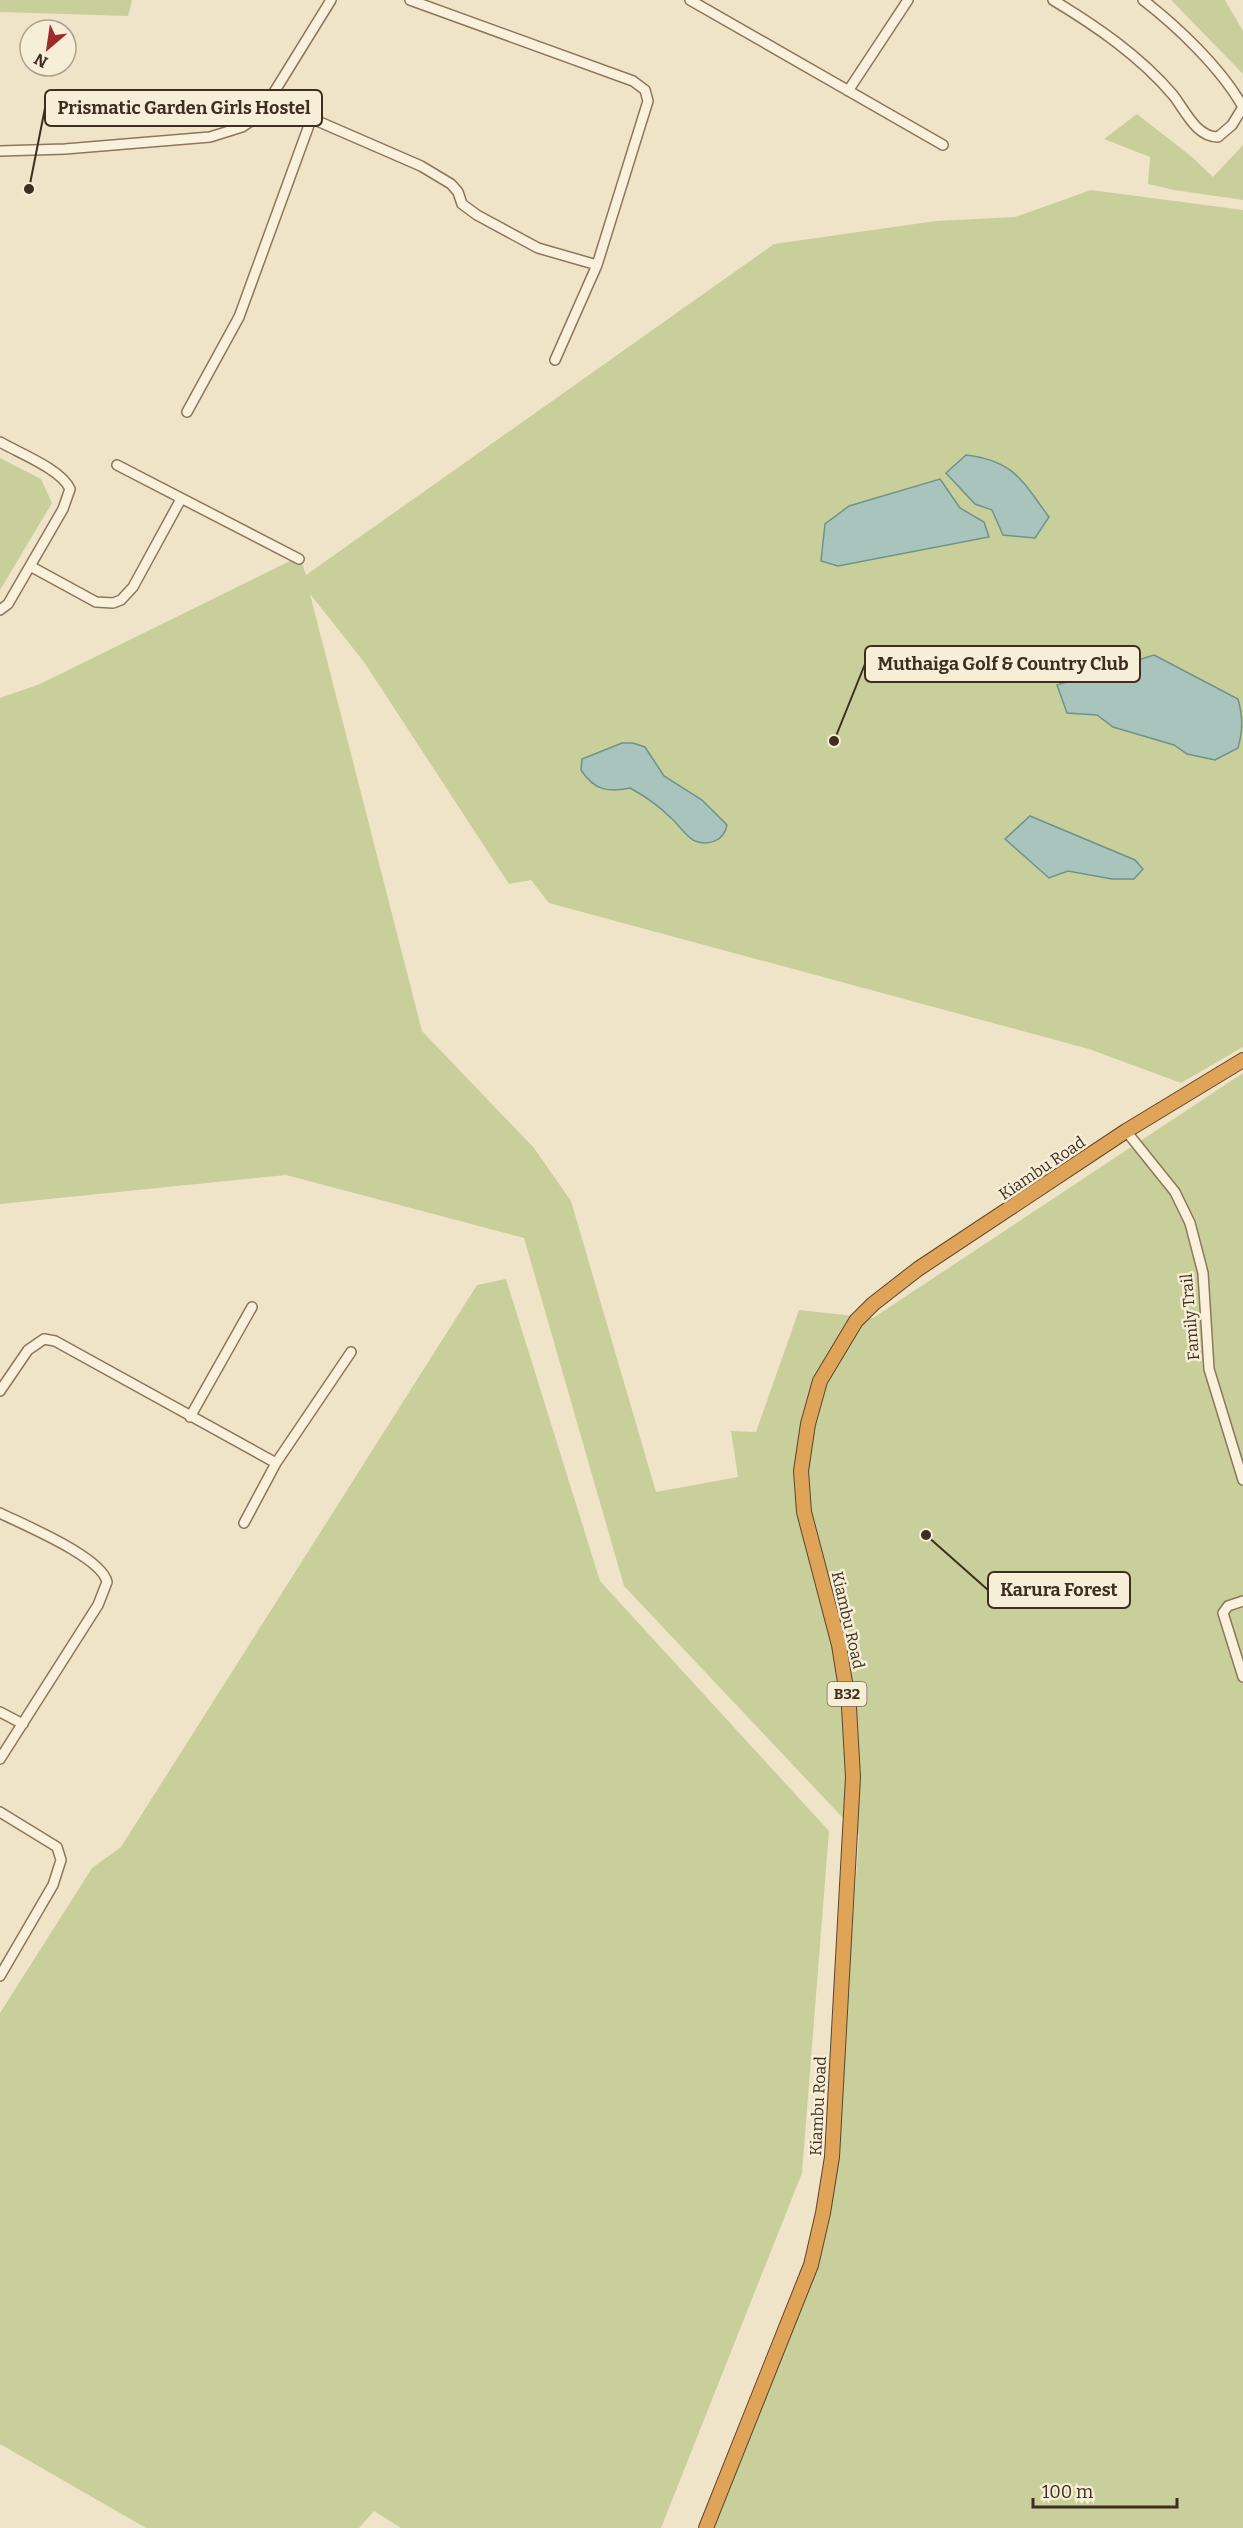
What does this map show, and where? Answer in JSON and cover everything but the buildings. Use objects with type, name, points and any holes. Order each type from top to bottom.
[{"type":"highway","name":"Kiambu Road","points":[[705,2528],[811,2265],[823,2213],[832,2157],[854,1777],[849,1707],[839,1645],[804,1512],[801,1472],[811,1413],[820,1381],[856,1321],[873,1304],[918,1269],[1126,1131],[1243,1060]]},
{"type":"street","points":[[0,151],[210,137],[242,127],[260,115],[331,0]]},
{"type":"street","points":[[410,0],[633,81],[645,90],[648,101],[597,265],[555,360]]},
{"type":"street","points":[[690,0],[943,145]]},
{"type":"street","points":[[848,91],[908,0]]},
{"type":"street","points":[[1053,0],[1098,28],[1172,94],[1198,129],[1209,137],[1218,137],[1232,125],[1243,107],[1192,44],[1143,0]]},
{"type":"street","points":[[269,100],[421,166],[451,184],[458,192],[462,204],[477,216],[538,248],[597,265]]},
{"type":"street","points":[[187,412],[239,317],[312,117]]},
{"type":"street","points":[[0,442],[43,465],[62,479],[70,489],[67,501],[30,566],[8,604],[0,610]]},
{"type":"street","points":[[117,465],[299,559]]},
{"type":"street","points":[[30,566],[96,602],[113,603],[121,600],[134,587],[181,498]]},
{"type":"street","name":"Family Trail","points":[[1126,1131],[1175,1192],[1190,1223],[1203,1273],[1209,1369],[1243,1480]]},
{"type":"street","points":[[190,1417],[252,1307]]},
{"type":"street","points":[[1,1387],[28,1350],[44,1339],[56,1341],[276,1463]]},
{"type":"street","points":[[244,1523],[276,1463],[351,1352]]},
{"type":"street","points":[[0,1513],[85,1556],[103,1571],[107,1582],[98,1605],[0,1759]]},
{"type":"street","points":[[1243,1601],[1228,1606],[1223,1613],[1243,1677]]},
{"type":"street","points":[[0,1712],[23,1724]]},
{"type":"street","points":[[0,1812],[57,1847],[61,1860],[53,1885],[0,1976]]},
{"type":"green space","points":[[0,0],[132,0],[128,16],[0,12]]},
{"type":"green space","points":[[1171,0],[1225,0],[1243,31],[1243,74]]},
{"type":"green space","points":[[1137,114],[1192,157],[1213,177],[1243,145],[1243,200],[1148,184],[1150,157],[1104,139]]},
{"type":"green space","points":[[1091,190],[1243,210],[1243,1047],[1181,1083],[1089,1049],[549,903],[531,880],[509,884],[364,662],[310,594],[422,1031],[534,1148],[571,1201],[656,1492],[738,1477],[731,1431],[756,1432],[799,1310],[873,1318],[1243,1073],[1243,2528],[701,2528],[801,2284],[834,2181],[859,1835],[624,1586],[524,1238],[286,1175],[0,1204],[0,698],[40,684],[300,556],[306,575],[774,244],[936,221],[1015,217]]},
{"type":"green space","points":[[0,458],[41,479],[52,503],[0,590]]},
{"type":"green space","points":[[506,1279],[600,1581],[829,1831],[802,2173],[661,2528],[401,2528],[374,2511],[359,2528],[146,2528],[0,2444],[0,2013],[92,1868],[121,1847],[477,1285]]},
{"type":"water","points":[[966,455],[996,462],[1007,468],[1024,483],[1049,517],[1035,538],[1003,535],[992,510],[975,504],[946,473]]},
{"type":"water","points":[[940,479],[960,508],[984,522],[989,537],[838,566],[821,561],[825,524],[849,506]]},
{"type":"water","points":[[1154,655],[1238,699],[1242,724],[1238,748],[1215,760],[1187,754],[1174,745],[1113,727],[1097,715],[1067,713],[1057,685]]},
{"type":"water","points":[[622,743],[633,743],[645,747],[664,776],[702,800],[727,825],[723,835],[715,841],[705,843],[695,841],[662,809],[636,791],[630,788],[608,790],[591,782],[581,770],[582,759]]},
{"type":"water","points":[[1030,816],[1135,860],[1143,869],[1134,879],[1112,879],[1068,871],[1049,878],[1005,839]]},
{"type":"place","name":"Prismatic Garden Girls Hostel","points":[[29,189]]},
{"type":"place","name":"Muthaiga Golf & Country Club","points":[[834,741]]},
{"type":"place","name":"Karura Forest","points":[[926,1535]]}]
